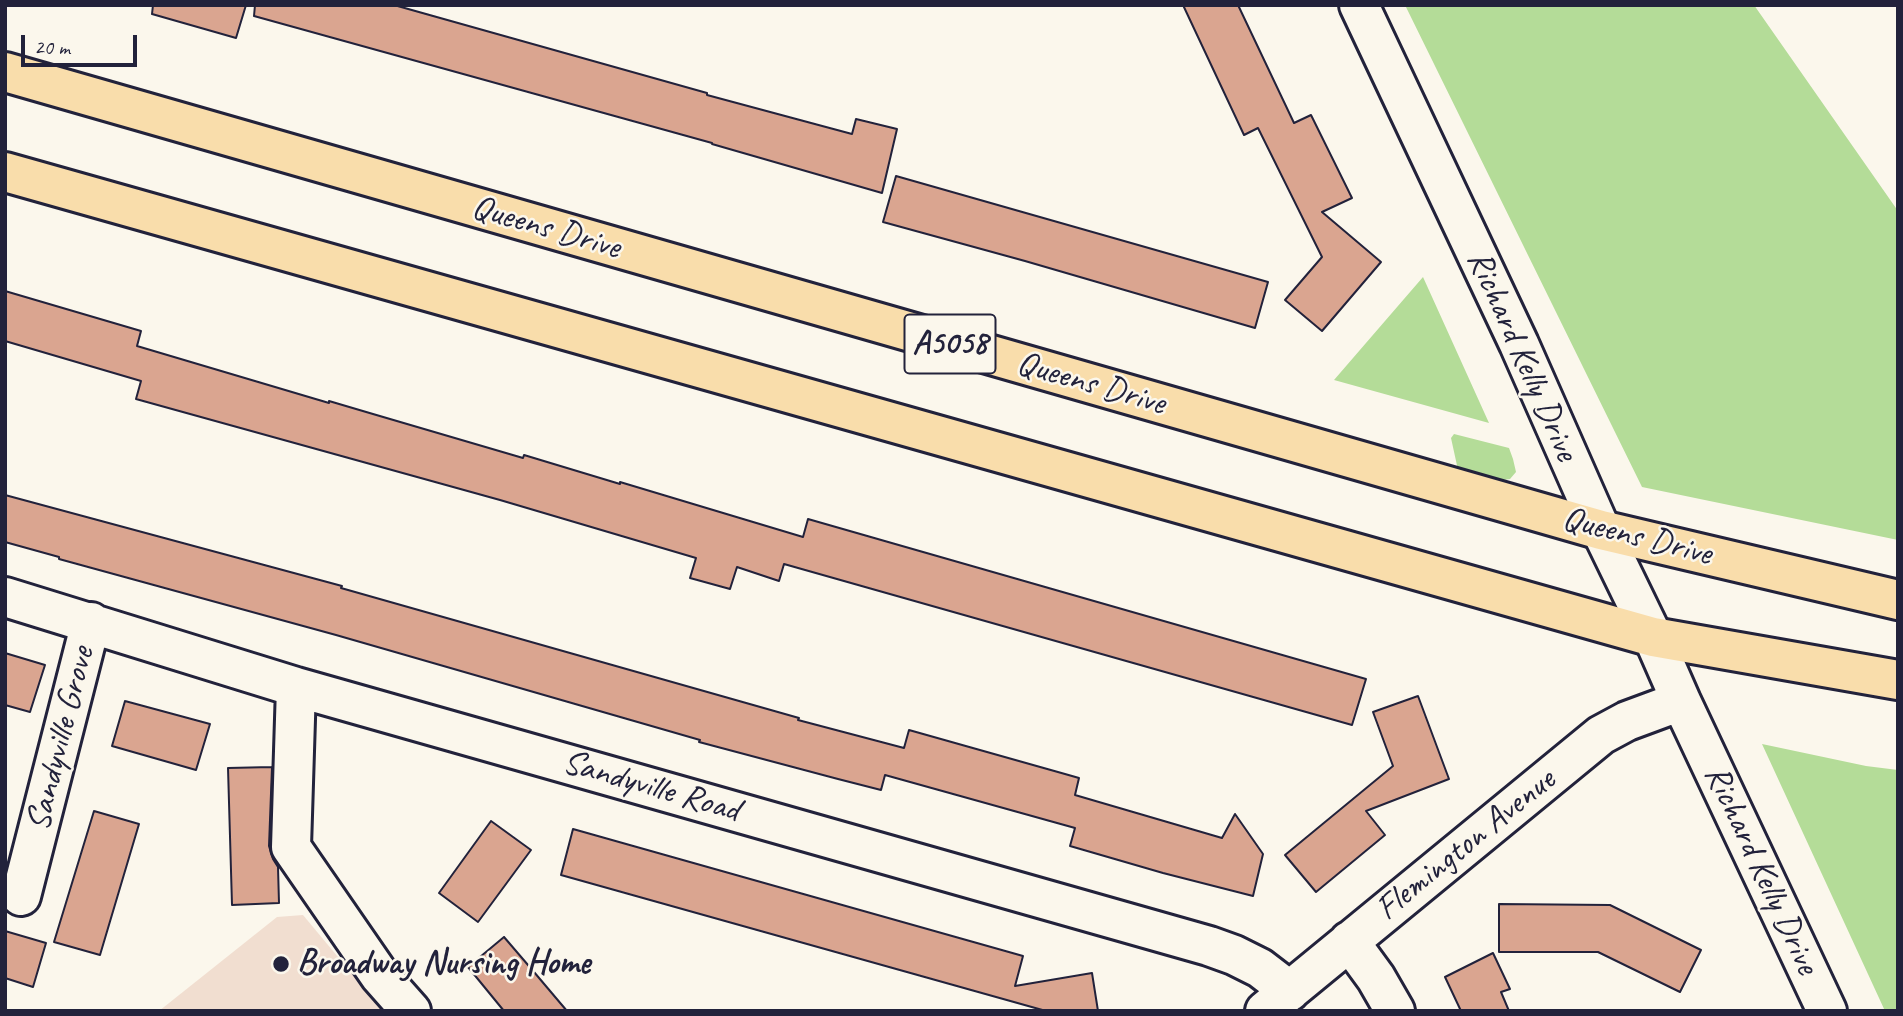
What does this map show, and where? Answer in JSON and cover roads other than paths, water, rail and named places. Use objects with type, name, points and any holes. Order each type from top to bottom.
[{"type":"highway","name":"Queens Drive","points":[[5,72],[1601,530],[1898,600]]},
{"type":"highway","name":"A5058","points":[[5,172],[1653,637],[1898,680]]},
{"type":"street","name":"Richard Kelly Drive","points":[[1359,5],[1520,344],[1601,530],[1827,1011]]},
{"type":"street","name":"Sandyville Road","points":[[5,597],[296,687],[1209,946],[1261,968],[1277,1001]]},
{"type":"street","name":"Sandyville Grove","points":[[21,896],[91,622]]},
{"type":"street","points":[[296,687],[291,847],[380,976],[411,1011]]},
{"type":"street","name":"Flemington Avenue","points":[[1277,1001],[1601,735],[1627,721],[1681,701]]},
{"type":"street","points":[[1349,941],[1376,978],[1395,1011]]},
{"type":"place","name":"Broadway Nursing Home","points":[[281,964]]}]
